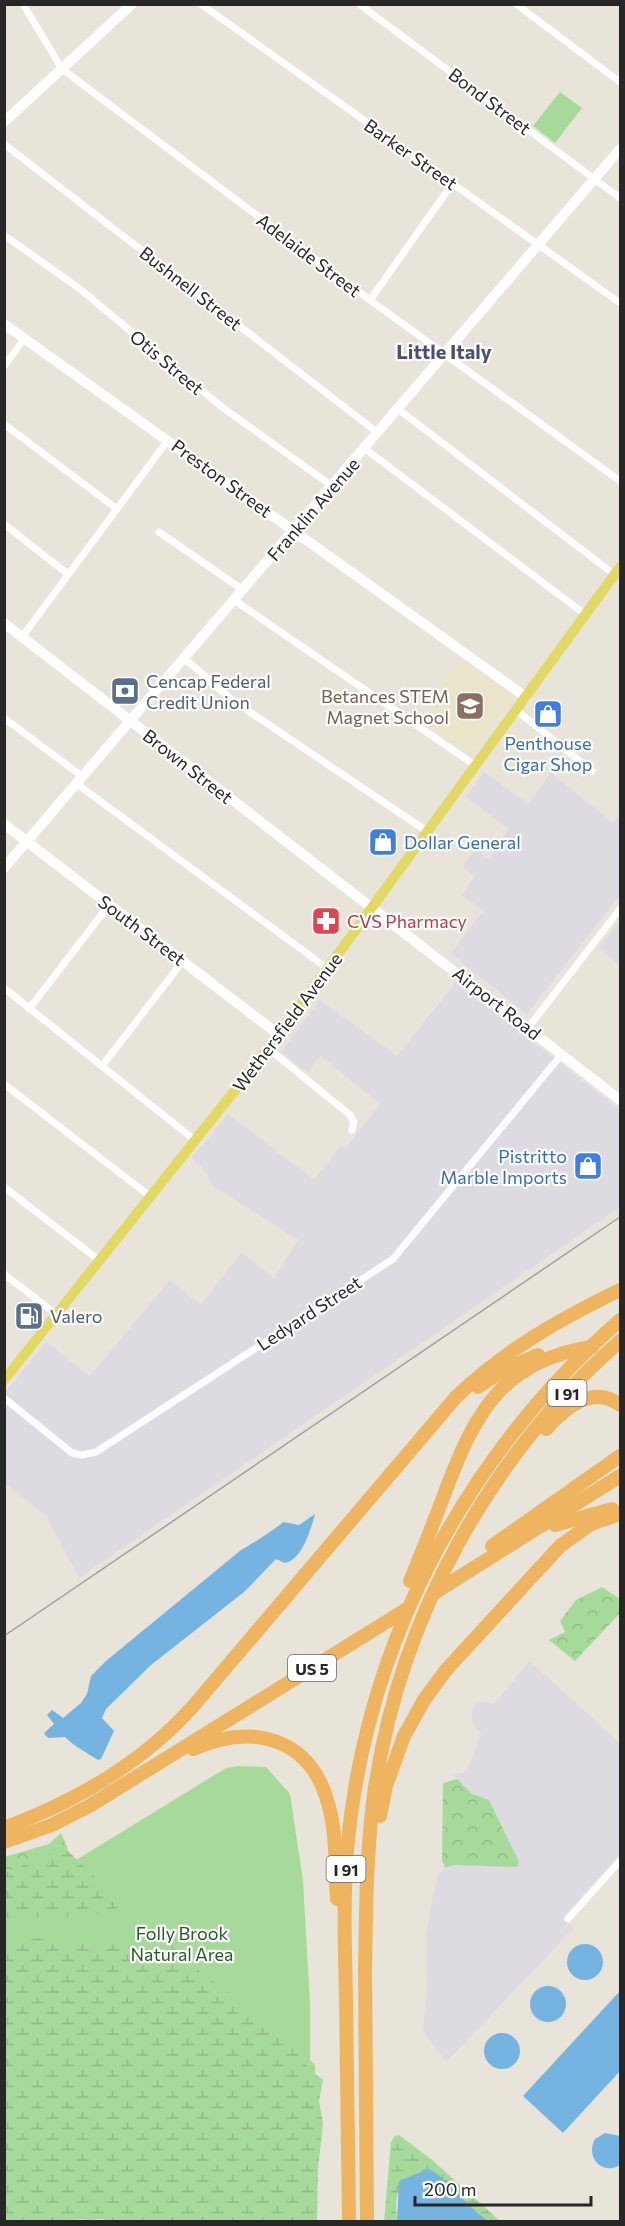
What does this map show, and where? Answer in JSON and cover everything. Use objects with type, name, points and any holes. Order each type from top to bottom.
[{"type":"highway","points":[[4,1830],[85,1791],[125,1767],[163,1738],[456,1397],[491,1366],[552,1324],[621,1290]]},
{"type":"highway","points":[[397,1466],[455,1406],[498,1374],[557,1349],[617,1336]]},
{"type":"highway","points":[[392,1642],[414,1574],[463,1446],[488,1402],[515,1377],[541,1362],[617,1336]]},
{"type":"highway","name":"I 91","points":[[367,2222],[366,1910],[371,1820],[381,1751],[400,1678],[422,1619],[471,1521],[535,1430],[602,1358],[617,1336]]},
{"type":"highway","name":"I 91","points":[[349,2222],[345,1878],[350,1819],[367,1729],[392,1642],[428,1565],[464,1500],[497,1452],[531,1409],[575,1362],[617,1336]]},
{"type":"highway","points":[[471,1521],[562,1413],[581,1401],[593,1397],[609,1398],[621,1406]]},
{"type":"highway","points":[[494,1550],[621,1456]]},
{"type":"highway","name":"US 5","points":[[4,1842],[60,1821],[128,1783],[494,1550],[621,1466]]},
{"type":"highway","name":"US 5","points":[[4,1830],[37,1821],[78,1802],[494,1550],[621,1476]]},
{"type":"highway","points":[[494,1550],[572,1518],[621,1508]]},
{"type":"highway","points":[[366,1910],[386,1786],[402,1742],[424,1701],[454,1660],[552,1553],[586,1527],[621,1514]]},
{"type":"highway","points":[[128,1783],[148,1776],[200,1747],[223,1739],[263,1738],[282,1743],[296,1751],[315,1774],[330,1812],[338,1937],[345,1973]]},
{"type":"main road","points":[[4,122],[132,4]]},
{"type":"main road","name":"Franklin Avenue","points":[[4,868],[621,149]]},
{"type":"main road","name":"Preston Street","points":[[4,324],[526,697]]},
{"type":"main road","name":"Wethersfield Avenue","points":[[4,1380],[269,1049],[618,571]]},
{"type":"main road","name":"Brown Street","points":[[4,623],[372,908]]},
{"type":"main road","name":"South Street","points":[[4,824],[279,1035]]},
{"type":"main road","name":"Airport Road","points":[[372,908],[621,1100]]},
{"type":"street","name":"Adelaide Street","points":[[22,4],[62,69],[370,300],[621,482]]},
{"type":"street","name":"Barker Street","points":[[201,4],[621,303]]},
{"type":"street","name":"Bond Street","points":[[359,4],[621,198]]},
{"type":"street","points":[[516,4],[621,82]]},
{"type":"street","name":"Bushnell Street","points":[[4,144],[378,433]]},
{"type":"street","points":[[370,300],[452,183]]},
{"type":"street","name":"Otis Street","points":[[4,235],[80,289],[222,407],[332,486]]},
{"type":"street","points":[[4,366],[24,338]]},
{"type":"street","points":[[398,409],[618,571]]},
{"type":"street","points":[[4,424],[117,509]]},
{"type":"street","points":[[22,637],[168,440]]},
{"type":"street","points":[[364,448],[586,615]]},
{"type":"street","points":[[4,524],[68,574]]},
{"type":"street","points":[[159,532],[243,590]]},
{"type":"street","points":[[234,600],[476,765]]},
{"type":"street","points":[[184,658],[232,700],[428,832]]},
{"type":"street","points":[[516,710],[592,771]]},
{"type":"street","points":[[4,718],[80,780],[328,969]]},
{"type":"street","points":[[29,1009],[110,905]]},
{"type":"street","points":[[528,1028],[621,909]]},
{"type":"street","points":[[102,1066],[183,961]]},
{"type":"street","points":[[4,988],[196,1141]]},
{"type":"street","points":[[269,1049],[350,1115],[354,1122],[352,1130]]},
{"type":"street","name":"Ledyard Street","points":[[4,1398],[72,1453],[82,1455],[96,1452],[393,1259],[562,1054]]},
{"type":"street","points":[[4,1084],[151,1197]]},
{"type":"street","points":[[4,1186],[100,1261]]},
{"type":"street","points":[[4,1274],[57,1315]]},
{"type":"street","points":[[568,1919],[621,1861]]},
{"type":"shaded area","name":"Betances STEM Magnet School","points":[[461,659],[514,696],[471,755],[423,722],[440,696],[436,693]]},
{"type":"shaded area","points":[[484,772],[528,804],[551,773],[613,823],[620,813],[620,895],[527,1014],[451,954],[483,911],[462,895],[475,876],[462,866],[476,848],[489,859],[509,829],[466,797]]},
{"type":"shaded area","points":[[620,921],[620,965],[599,948]]},
{"type":"shaded area","points":[[456,982],[620,1110],[620,1207],[79,1578],[46,1516],[5,1483],[4,1394],[46,1342],[90,1376],[170,1280],[201,1305],[242,1252],[274,1279],[298,1240],[212,1185],[207,1173],[192,1158],[228,1114],[314,1180],[341,1146],[345,1149],[380,1104],[321,1056],[308,1072],[281,1052],[320,1000],[397,1056]]},
{"type":"shaded area","points":[[530,1661],[620,1744],[620,1854],[563,1917],[574,1928],[446,2062],[423,2031],[427,1989],[426,1933],[437,1877],[445,1868],[454,1865],[519,1862],[489,1800],[472,1794],[454,1775],[467,1771],[481,1734],[473,1723],[471,1710],[481,1701],[494,1704]]},
{"type":"green space","points":[[560,92],[582,108],[555,143],[533,126]]},
{"type":"green space","points":[[602,1587],[620,1599],[620,1613],[575,1661],[549,1640],[565,1632],[560,1621],[576,1600]]},
{"type":"green space","name":"Folly Brook Natural Area","points":[[266,1767],[290,1794],[303,1881],[310,2003],[310,2060],[315,2065],[316,2221],[110,2222],[106,2219],[5,2221],[5,1878],[68,1865],[226,1768]]},
{"type":"green space","points":[[457,1779],[472,1794],[489,1800],[519,1862],[517,1867],[454,1865],[445,1868],[442,1860],[443,1783]]},
{"type":"green space","points":[[61,1833],[68,1849],[5,1873],[4,1857],[49,1844]]},
{"type":"green space","points":[[65,1848],[125,1904],[111,1910],[81,1916],[5,1918],[5,1873]]},
{"type":"green space","points":[[40,1938],[69,1944],[172,1945],[190,1964],[262,2018],[298,2052],[309,2069],[323,2080],[319,2101],[323,2123],[318,2169],[317,2221],[110,2222],[100,2218],[89,2221],[79,2215],[65,2221],[5,2222],[5,1942]]},
{"type":"green space","points":[[399,2135],[431,2159],[500,2221],[489,2221],[475,2213],[432,2170],[421,2172],[402,2186],[397,2197],[397,2221],[384,2222],[391,2142],[395,2136]]},
{"type":"water","points":[[315,1514],[305,1543],[291,1561],[285,1563],[276,1559],[244,1592],[151,1665],[106,1709],[102,1718],[114,1731],[101,1759],[98,1760],[65,1737],[48,1738],[44,1733],[54,1724],[47,1715],[52,1710],[63,1718],[81,1703],[87,1694],[91,1676],[106,1661],[241,1550],[283,1522],[299,1525]]},
{"type":"water","points":[[585,1944],[598,1949],[603,1962],[598,1975],[585,1980],[572,1975],[567,1962],[572,1949]]},
{"type":"water","points":[[548,1986],[561,1991],[566,2004],[561,2017],[548,2022],[535,2017],[530,2004],[535,1991]]},
{"type":"water","points":[[620,1991],[620,2071],[563,2133],[523,2096]]},
{"type":"water","points":[[502,2033],[515,2038],[520,2051],[515,2064],[502,2069],[489,2064],[484,2051],[489,2038]]},
{"type":"water","points":[[605,2133],[620,2136],[620,2165],[613,2168],[597,2163],[592,2152],[595,2139]]},
{"type":"water","points":[[428,2169],[442,2178],[473,2209],[489,2221],[397,2221],[399,2181]]},
{"type":"railway","points":[[4,1636],[620,1217]]},
{"type":"place","name":"Cencap Federal Credit Union","points":[[125,691]]},
{"type":"place","name":"Betances STEM Magnet School","points":[[470,706]]},
{"type":"place","name":"Penthouse Cigar Shop","points":[[548,714]]},
{"type":"place","name":"Dollar General","points":[[383,842]]},
{"type":"place","name":"CVS Pharmacy","points":[[326,921]]},
{"type":"place","name":"Pistritto Marble Imports","points":[[588,1166]]},
{"type":"place","name":"Valero","points":[[29,1316]]},
{"type":"district","name":"Little Italy","points":[[444,351]]}]
